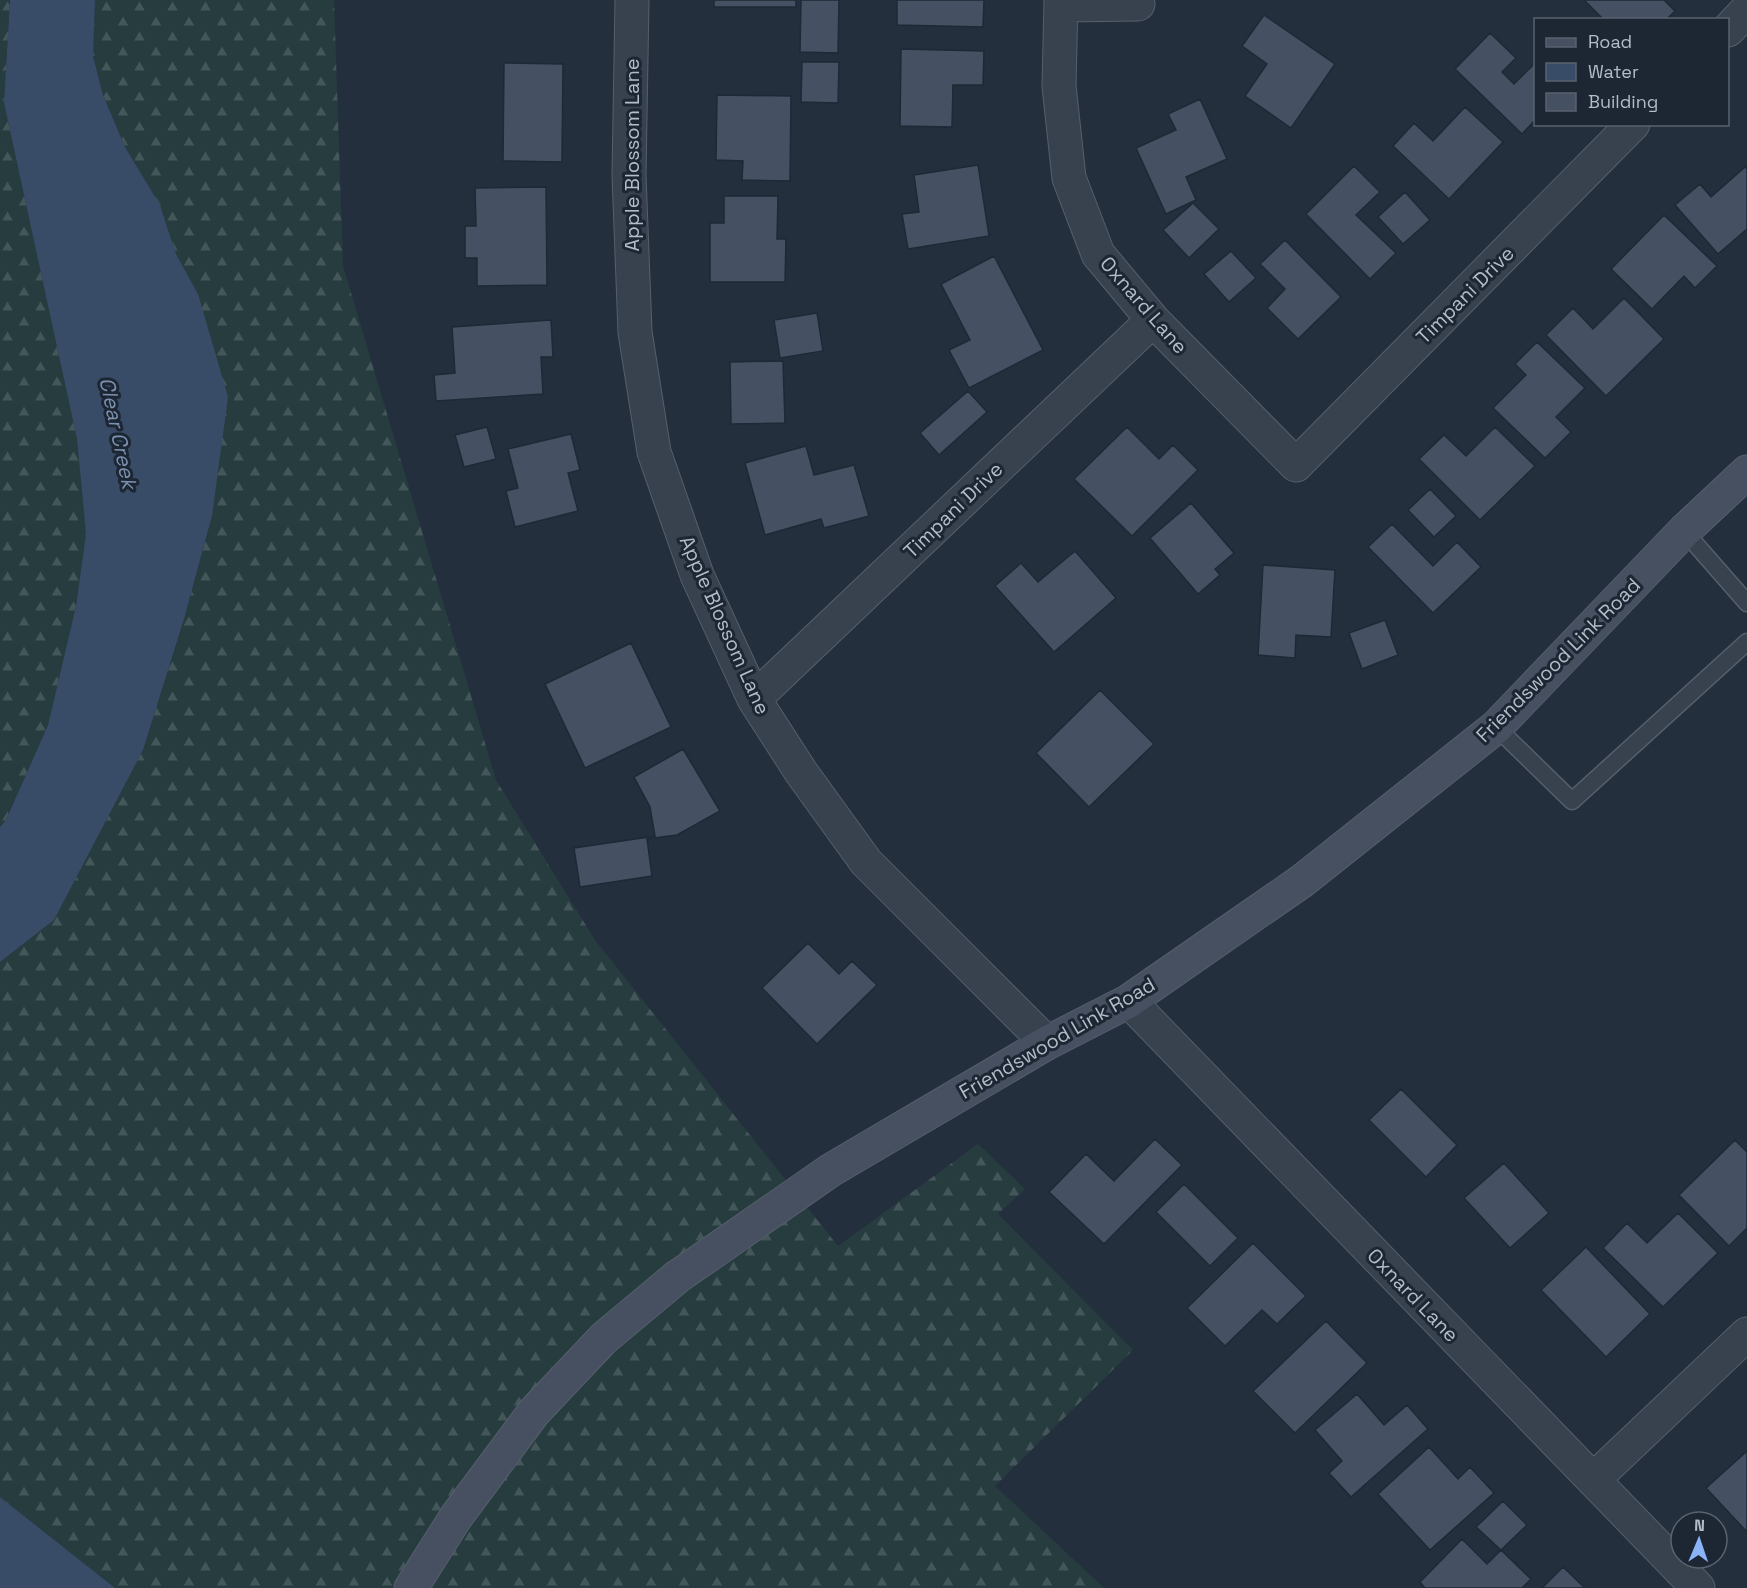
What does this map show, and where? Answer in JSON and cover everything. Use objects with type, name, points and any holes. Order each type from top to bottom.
[{"type":"main road","name":"Friendswood Link Road","points":[[411,1588],[456,1517],[534,1412],[604,1338],[677,1277],[831,1170],[1047,1043],[1129,1001],[1302,881],[1496,727],[1684,531],[1747,472]]},
{"type":"street","name":"Apple Blossom Lane","points":[[632,0],[629,175],[635,332],[654,452],[697,575],[754,699],[801,772],[866,862],[1047,1043]]},
{"type":"street","points":[[1061,2],[1138,4]]},
{"type":"street","name":"Oxnard Lane","points":[[1061,2],[1059,86],[1069,178],[1098,254],[1153,321],[1296,465]]},
{"type":"street","points":[[1729,29],[1747,10]]},
{"type":"street","name":"Timpani Drive","points":[[1296,465],[1632,126]]},
{"type":"street","name":"Timpani Drive","points":[[754,699],[1153,321]]},
{"type":"street","name":"Oxnard Lane","points":[[1129,1001],[1698,1588]]},
{"type":"street","points":[[1593,1480],[1747,1334]]},
{"type":"lane","points":[[1684,531],[1747,603]]},
{"type":"lane","points":[[1496,727],[1572,801],[1747,642]]},
{"type":"green space","points":[[0,0],[10,0],[4,103],[77,439],[86,534],[76,606],[48,725],[6,820],[0,827]]},
{"type":"green space","points":[[95,0],[334,0],[343,266],[496,780],[595,940],[838,1246],[978,1144],[1025,1189],[998,1214],[1133,1350],[995,1486],[1104,1588],[115,1588],[0,1497],[0,962],[54,920],[143,750],[184,619],[212,516],[198,294],[176,254],[160,205],[125,147],[103,95],[93,56]]},
{"type":"water","name":"Clear Creek","points":[[10,0],[95,0],[93,56],[103,95],[125,147],[160,205],[176,254],[198,294],[228,397],[212,516],[184,619],[143,750],[54,920],[0,962],[0,827],[6,820],[48,725],[76,606],[86,534],[77,439],[4,103]]},
{"type":"water","points":[[0,1497],[115,1588],[0,1588]]},
{"type":"building","points":[[714,0],[796,0],[796,7],[714,7]]},
{"type":"building","points":[[801,0],[839,0],[838,53],[800,52]]},
{"type":"building","points":[[897,0],[984,0],[983,27],[897,25]]},
{"type":"building","points":[[1584,0],[1664,0],[1675,11],[1668,18],[1602,18]]},
{"type":"building","points":[[1264,15],[1335,64],[1291,128],[1245,96],[1267,64],[1242,46]]},
{"type":"building","points":[[1490,33],[1516,58],[1502,72],[1514,84],[1534,64],[1534,121],[1522,134],[1455,69]]},
{"type":"building","points":[[901,49],[984,51],[983,85],[953,85],[952,127],[900,126]]},
{"type":"building","points":[[802,62],[839,62],[838,103],[801,102]]},
{"type":"building","points":[[504,63],[563,64],[562,162],[503,161]]},
{"type":"building","points":[[717,95],[791,96],[790,181],[742,180],[743,161],[716,160]]},
{"type":"building","points":[[1200,99],[1227,159],[1186,177],[1196,200],[1166,214],[1136,148],[1176,130],[1168,114]]},
{"type":"building","points":[[1465,107],[1503,142],[1449,199],[1393,146],[1414,123],[1433,141]]},
{"type":"building","points":[[978,165],[989,236],[908,249],[902,214],[919,212],[914,175]]},
{"type":"building","points":[[1354,166],[1380,192],[1356,215],[1396,253],[1370,279],[1306,214]]},
{"type":"building","points":[[1745,167],[1747,169],[1747,229],[1718,254],[1675,205],[1700,184],[1711,197]]},
{"type":"building","points":[[546,187],[547,285],[477,286],[477,258],[465,258],[465,226],[476,226],[475,188]]},
{"type":"building","points":[[1405,192],[1430,220],[1403,244],[1378,217]]},
{"type":"building","points":[[724,196],[778,196],[777,239],[786,239],[785,282],[710,282],[710,223],[724,223]]},
{"type":"building","points":[[1193,203],[1219,229],[1189,258],[1163,230]]},
{"type":"building","points":[[1664,215],[1717,266],[1695,288],[1684,276],[1652,309],[1611,269]]},
{"type":"building","points":[[1285,240],[1341,297],[1298,339],[1267,308],[1285,289],[1260,264]]},
{"type":"building","points":[[1231,251],[1256,278],[1229,302],[1204,274]]},
{"type":"building","points":[[994,256],[1043,350],[969,388],[949,350],[970,340],[941,284]]},
{"type":"building","points":[[1624,298],[1664,339],[1606,396],[1546,335],[1573,308],[1593,329]]},
{"type":"building","points":[[817,313],[823,351],[780,358],[774,320]]},
{"type":"building","points":[[551,320],[553,357],[541,357],[543,394],[436,401],[434,375],[455,373],[452,327]]},
{"type":"building","points":[[1537,342],[1585,388],[1556,417],[1571,432],[1545,458],[1493,408],[1526,375],[1515,364]]},
{"type":"building","points":[[783,361],[785,423],[731,424],[730,362]]},
{"type":"building","points":[[968,391],[987,412],[939,455],[920,433]]},
{"type":"building","points":[[487,427],[496,459],[464,467],[455,435]]},
{"type":"building","points":[[1127,427],[1159,459],[1173,445],[1198,470],[1132,536],[1074,479]]},
{"type":"building","points":[[1495,427],[1535,466],[1480,520],[1419,459],[1444,435],[1466,456]]},
{"type":"building","points":[[571,434],[580,470],[568,473],[578,511],[515,527],[506,491],[518,488],[508,449]]},
{"type":"building","points":[[806,446],[814,475],[854,465],[869,516],[824,528],[821,519],[765,535],[745,463]]},
{"type":"building","points":[[1430,489],[1456,516],[1434,537],[1408,510]]},
{"type":"building","points":[[1191,503],[1234,553],[1215,569],[1220,575],[1198,594],[1150,538]]},
{"type":"building","points":[[1392,524],[1433,566],[1457,542],[1481,567],[1433,613],[1368,547]]},
{"type":"building","points":[[1075,551],[1116,598],[1054,652],[995,586],[1021,563],[1038,582]]},
{"type":"building","points":[[1263,565],[1335,570],[1331,637],[1296,635],[1295,658],[1258,655]]},
{"type":"building","points":[[1385,620],[1398,655],[1362,669],[1349,633]]},
{"type":"building","points":[[631,643],[671,727],[585,768],[545,684]]},
{"type":"building","points":[[1100,690],[1154,744],[1089,807],[1036,753]]},
{"type":"building","points":[[683,749],[720,811],[677,835],[647,839],[652,876],[580,887],[574,848],[655,836],[650,807],[634,777]]},
{"type":"building","points":[[808,943],[839,974],[852,961],[877,985],[817,1044],[762,988]]},
{"type":"building","points":[[1401,1089],[1457,1145],[1426,1177],[1369,1120]]},
{"type":"building","points":[[1155,1139],[1182,1165],[1104,1244],[1049,1192],[1086,1154],[1114,1181]]},
{"type":"building","points":[[1735,1140],[1747,1152],[1747,1228],[1729,1246],[1679,1195]]},
{"type":"building","points":[[1504,1163],[1549,1213],[1510,1248],[1464,1198]]},
{"type":"building","points":[[1184,1184],[1238,1238],[1210,1266],[1156,1212]]},
{"type":"building","points":[[1678,1213],[1718,1253],[1663,1307],[1603,1248],[1627,1223],[1647,1243]]},
{"type":"building","points":[[1253,1243],[1306,1296],[1277,1324],[1262,1310],[1225,1346],[1187,1308]]},
{"type":"building","points":[[1586,1247],[1650,1314],[1606,1357],[1541,1290]]},
{"type":"building","points":[[1326,1321],[1367,1363],[1295,1433],[1253,1391]]},
{"type":"building","points":[[1357,1394],[1384,1425],[1407,1405],[1428,1429],[1351,1497],[1329,1473],[1342,1461],[1315,1430]]},
{"type":"building","points":[[1429,1447],[1458,1479],[1470,1467],[1494,1493],[1430,1550],[1378,1494]]},
{"type":"building","points":[[1747,1451],[1747,1532],[1729,1510],[1706,1488]]},
{"type":"building","points":[[1503,1501],[1527,1525],[1501,1550],[1476,1527]]},
{"type":"building","points":[[1462,1539],[1487,1564],[1501,1550],[1531,1579],[1522,1588],[1425,1588],[1420,1582]]},
{"type":"building","points":[[1563,1567],[1585,1588],[1542,1588]]}]
